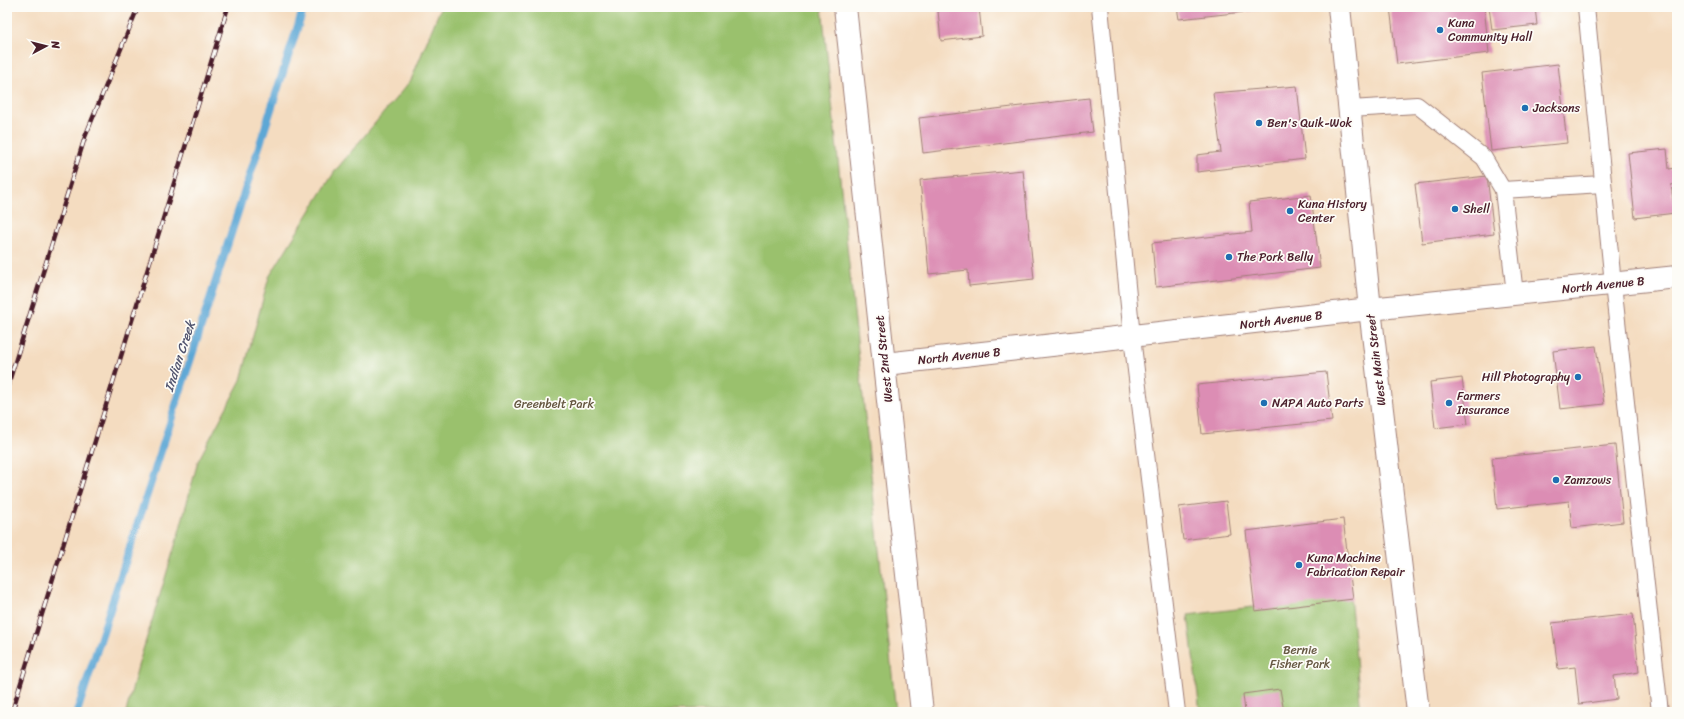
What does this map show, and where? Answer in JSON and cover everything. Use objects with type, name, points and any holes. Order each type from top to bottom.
[{"type":"street","name":"West 2nd Street","points":[[845,7],[922,712]]},
{"type":"street","name":"West Main Street","points":[[1339,7],[1370,309],[1418,712]]},
{"type":"street","name":"North Avenue B","points":[[885,364],[1370,309],[1677,277]]},
{"type":"lane","points":[[1100,7],[1132,336],[1177,712]]},
{"type":"lane","points":[[1586,7],[1613,284],[1660,712]]},
{"type":"lane","points":[[1350,109],[1417,105],[1484,158],[1503,190],[1515,294]]},
{"type":"lane","points":[[1503,190],[1603,184]]},
{"type":"green space","name":"Greenbelt Park","points":[[441,7],[822,7],[896,712],[126,712],[138,666],[178,536],[198,461],[241,380],[269,277],[335,171],[411,80]]},
{"type":"green space","name":"Bernie Fisher Park","points":[[1350,595],[1361,712],[1200,712],[1188,615]]},
{"type":"building","points":[[979,7],[982,36],[941,41],[938,11]]},
{"type":"building","points":[[1177,7],[1281,7],[1281,8],[1179,19]]},
{"type":"building","name":"Kuna Community Hall","points":[[1390,7],[1484,7],[1489,53],[1397,64]]},
{"type":"building","points":[[1489,7],[1535,7],[1537,25],[1492,30]]},
{"type":"building","name":"Jacksons","points":[[1558,64],[1567,143],[1491,151],[1482,73]]},
{"type":"building","name":"Ben's Quik-Wok","points":[[1297,86],[1305,159],[1197,172],[1197,155],[1221,152],[1213,93]]},
{"type":"building","points":[[1089,98],[1093,132],[923,153],[919,118]]},
{"type":"building","points":[[1667,149],[1669,169],[1677,168],[1677,184],[1671,185],[1675,213],[1635,218],[1628,153]]},
{"type":"building","points":[[1023,170],[1034,279],[969,286],[968,270],[929,274],[920,180]]},
{"type":"building","name":"Shell","points":[[1487,176],[1494,234],[1422,243],[1415,184]]},
{"type":"building","points":[[1311,195],[1320,268],[1156,287],[1152,243],[1252,232],[1249,202]]},
{"type":"building","name":"Hill Photography","points":[[1596,346],[1604,404],[1560,409],[1553,351]]},
{"type":"building","name":"NAPA Auto Parts","points":[[1326,372],[1332,421],[1202,434],[1197,385]]},
{"type":"building","name":"Farmers Insurance","points":[[1462,378],[1468,424],[1435,428],[1430,382]]},
{"type":"building","name":"Zamzows","points":[[1615,445],[1623,522],[1572,528],[1569,501],[1497,509],[1492,458]]},
{"type":"building","points":[[1226,501],[1230,534],[1183,540],[1179,507]]},
{"type":"building","name":"Kuna Machine Fabrication Repair","points":[[1343,519],[1353,599],[1255,611],[1246,531]]},
{"type":"building","points":[[1633,614],[1639,672],[1614,676],[1617,699],[1579,704],[1575,667],[1558,669],[1552,623]]},
{"type":"building","points":[[1280,689],[1284,712],[1245,712],[1243,694]]},
{"type":"waterway","name":"Indian Creek","points":[[77,712],[304,7]]},
{"type":"railway","points":[[7,388],[85,137],[138,7]]},
{"type":"railway","points":[[12,712],[228,7]]},
{"type":"place","name":"Kuna Community Hall","points":[[1440,30]]},
{"type":"place","name":"Jacksons","points":[[1525,108]]},
{"type":"place","name":"Ben's Quik-Wok","points":[[1259,123]]},
{"type":"place","name":"Shell","points":[[1455,209]]},
{"type":"place","name":"Kuna History Center","points":[[1290,211]]},
{"type":"place","name":"The Pork Belly","points":[[1229,257]]},
{"type":"place","name":"Hill Photography","points":[[1578,377]]},
{"type":"place","name":"NAPA Auto Parts","points":[[1264,403]]},
{"type":"place","name":"Farmers Insurance","points":[[1449,403]]},
{"type":"place","name":"Zamzows","points":[[1556,480]]},
{"type":"place","name":"Kuna Machine Fabrication Repair","points":[[1299,565]]}]
